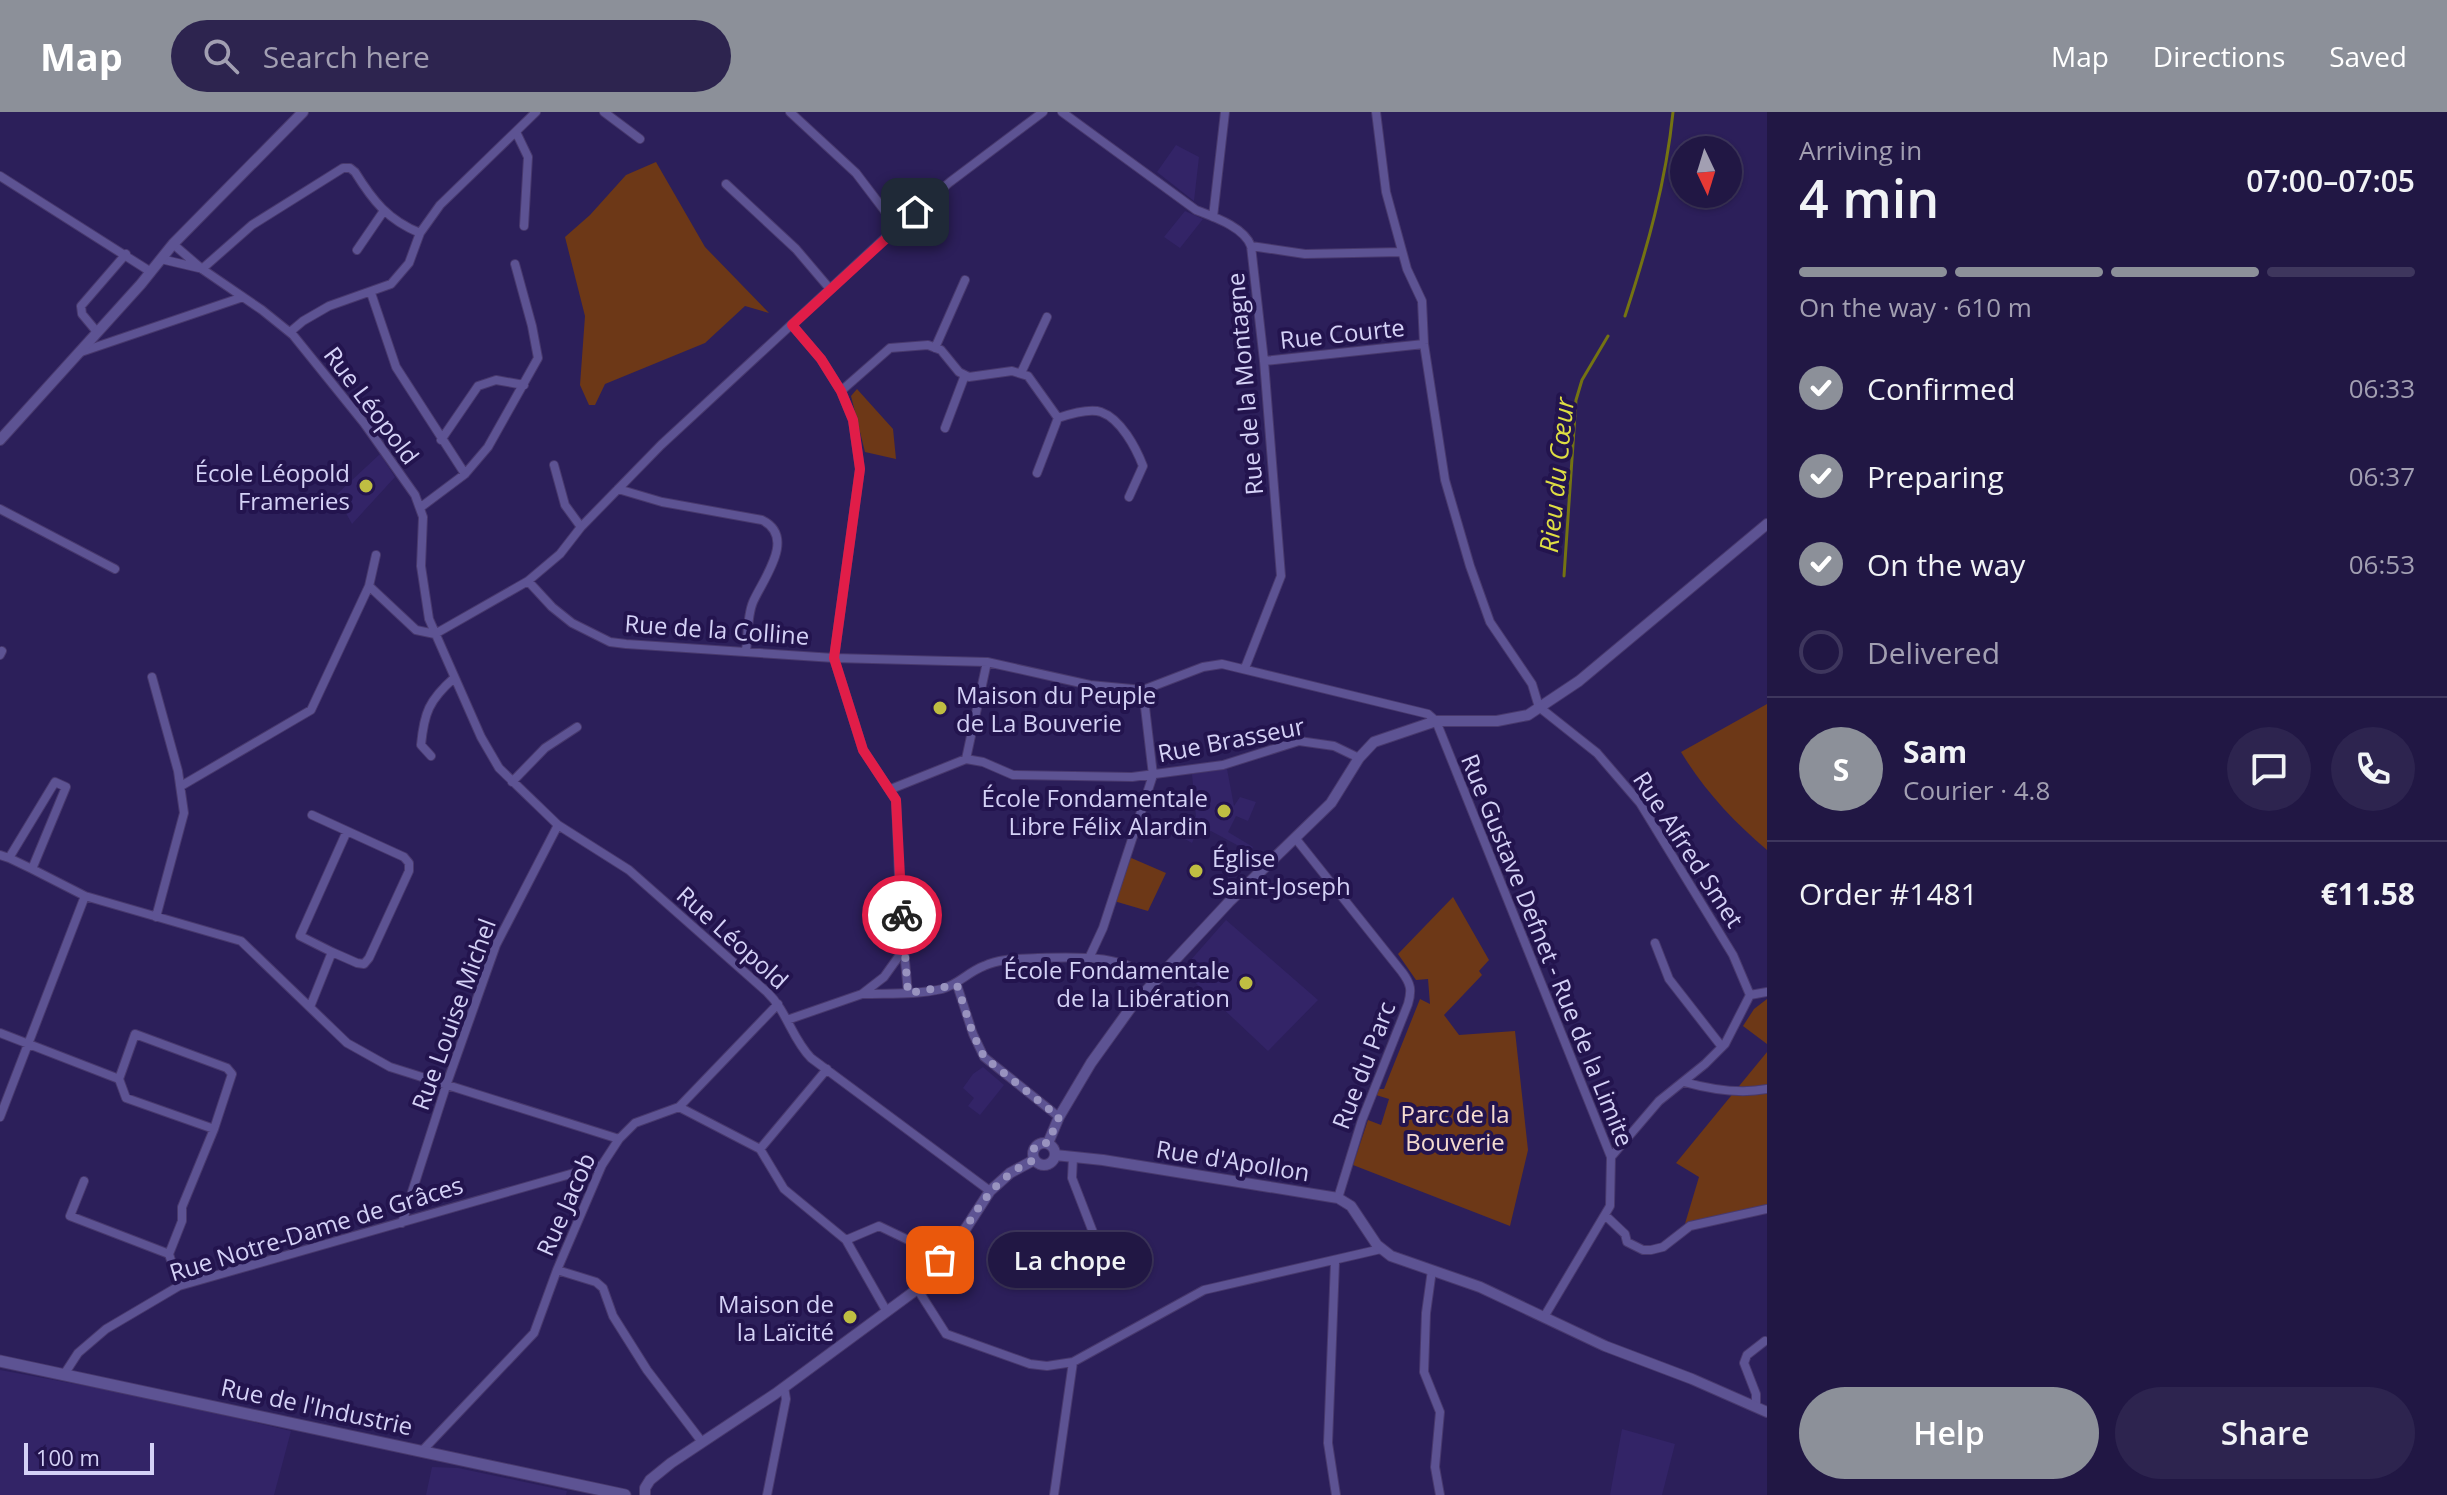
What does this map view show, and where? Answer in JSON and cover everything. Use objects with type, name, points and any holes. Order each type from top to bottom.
[{"type":"main road","name":"Rue de l'Industrie","points":[[0,1361],[625,1495]]},
{"type":"street","points":[[0,440],[173,244],[303,112]]},
{"type":"street","points":[[290,332],[329,306],[391,284],[401,274],[417,248],[420,233],[440,205],[536,112]]},
{"type":"street","points":[[604,112],[640,139]]},
{"type":"street","points":[[790,112],[856,173],[897,227]]},
{"type":"street","points":[[369,586],[416,630],[435,634],[528,581],[560,554],[581,527],[646,461],[897,227],[950,182],[1043,112]]},
{"type":"street","name":"Rue de la Montagne","points":[[1062,112],[1196,210],[1248,237],[1251,246],[1264,361],[1281,576],[1245,668]]},
{"type":"street","points":[[1213,217],[1225,112]]},
{"type":"street","points":[[1376,112],[1386,192],[1402,252],[1422,301],[1424,344],[1445,480],[1490,622],[1532,684],[1539,707]]},
{"type":"street","points":[[516,132],[528,157],[524,226]]},
{"type":"street","points":[[202,269],[252,225],[341,169],[350,168],[383,212],[420,233]]},
{"type":"street","points":[[0,176],[151,272]]},
{"type":"street","points":[[726,184],[796,249],[830,289]]},
{"type":"street","points":[[357,250],[383,212]]},
{"type":"street","name":"Rue Léopold","points":[[173,244],[202,269],[290,332],[364,423],[415,495],[421,507],[424,594],[429,619],[488,752],[512,782],[558,825],[629,870],[778,1004],[801,1048],[990,1191]]},
{"type":"street","points":[[1251,246],[1305,254],[1402,252]]},
{"type":"street","points":[[97,332],[82,314],[81,306],[126,254]]},
{"type":"street","name":"Rue Léopold","points":[[161,259],[202,269]]},
{"type":"street","points":[[421,507],[465,474],[488,447],[538,358],[515,264]]},
{"type":"street","points":[[935,348],[965,280]]},
{"type":"street","points":[[371,293],[396,367],[465,474]]},
{"type":"street","points":[[77,354],[243,297]]},
{"type":"street","points":[[1021,373],[1047,317]]},
{"type":"street","points":[[792,325],[821,359],[841,391],[853,420],[860,469],[834,658],[863,750],[896,800],[908,993]]},
{"type":"street","name":"Rue Courte","points":[[1264,361],[1424,344]]},
{"type":"street","points":[[841,391],[890,348],[928,345],[941,350],[959,372],[969,377],[1012,371],[1028,376],[1058,418]]},
{"type":"street","points":[[945,428],[965,375]]},
{"type":"street","points":[[441,440],[478,386],[496,380],[524,385]]},
{"type":"street","points":[[1058,418],[1091,411],[1102,412],[1118,425],[1137,451],[1143,466],[1129,497]]},
{"type":"street","points":[[1037,473],[1058,418]]},
{"type":"street","points":[[554,465],[565,505],[581,527]]},
{"type":"street","points":[[618,489],[662,502],[762,520],[777,532],[776,553],[752,604],[746,651]]},
{"type":"street","points":[[0,509],[115,569]]},
{"type":"street","points":[[1048,1143],[1059,1117],[1112,1032],[1237,894],[1331,803],[1359,758],[1374,742],[1436,721],[1497,721],[1528,715],[1559,697],[1767,524]]},
{"type":"street","points":[[181,786],[311,710],[369,586],[376,555]]},
{"type":"street","name":"Rue de la Colline","points":[[528,581],[572,623],[610,642],[834,658],[987,662],[1090,685],[1143,690],[1203,667],[1222,664],[1428,714],[1436,721]]},
{"type":"street","points":[[891,789],[966,759],[987,662]]},
{"type":"street","points":[[152,677],[181,786],[184,819],[156,917]]},
{"type":"street","points":[[431,756],[421,745],[423,719],[434,699],[454,678]]},
{"type":"street","points":[[1090,956],[1103,928],[1153,775],[1143,690]]},
{"type":"street","name":"Rue Alfred Smet","points":[[1539,707],[1597,753],[1640,803],[1733,955],[1750,995]]},
{"type":"street","name":"Rue Gustave Defnet - Rue de la Limite","points":[[1436,721],[1611,1157],[1612,1196],[1605,1215]]},
{"type":"street","points":[[512,782],[545,748],[577,727]]},
{"type":"street","name":"Rue Brasseur","points":[[966,759],[983,762],[1013,775],[1132,777],[1223,765],[1299,741],[1334,746],[1359,758]]},
{"type":"street","points":[[32,869],[66,787],[55,782],[5,856],[85,896],[241,941],[347,1043],[390,1067],[619,1139]]},
{"type":"street","points":[[312,815],[404,857],[409,863],[409,871],[364,964],[300,936],[347,831]]},
{"type":"street","name":"Rue Louise Michel","points":[[402,1223],[496,945],[558,825]]},
{"type":"street","name":"Rue du Parc","points":[[1296,839],[1410,983],[1408,1004],[1354,1142],[1338,1198]]},
{"type":"street","points":[[0,1117],[85,896]]},
{"type":"street","points":[[1655,943],[1669,979],[1722,1047]]},
{"type":"street","points":[[862,994],[884,977],[904,949]]},
{"type":"street","points":[[310,1007],[332,952]]},
{"type":"street","points":[[787,1020],[862,994],[908,993],[957,985],[983,966],[1009,959],[1090,956],[1131,967],[1155,981]]},
{"type":"street","points":[[957,985],[984,1057],[1059,1117]]},
{"type":"street","points":[[1611,1157],[1659,1101],[1722,1047],[1750,995],[1767,992]]},
{"type":"street","name":"Rue Jacob","points":[[422,1451],[534,1333],[602,1165],[619,1139],[635,1123],[679,1107],[778,1004]]},
{"type":"street","points":[[0,1033],[119,1079]]},
{"type":"street","points":[[179,1286],[169,1254],[182,1221],[182,1207],[214,1129],[233,1079],[227,1068],[135,1034],[119,1079],[126,1098],[214,1129]]},
{"type":"street","points":[[760,1149],[827,1069]]},
{"type":"street","points":[[1684,1082],[1703,1087],[1767,1089]]},
{"type":"street","points":[[679,1107],[760,1149],[784,1189],[846,1240],[887,1312]]},
{"type":"street","points":[[1048,1143],[1055,1155],[1047,1165],[1039,1164],[1032,1153],[1035,1146],[1048,1143]]},
{"type":"street","name":"Rue d'Apollon","points":[[1055,1155],[1338,1198],[1354,1209],[1381,1249]]},
{"type":"street","points":[[1073,1157],[1072,1178],[1096,1240],[1093,1271]]},
{"type":"street","points":[[645,1495],[650,1480],[784,1387],[939,1273],[990,1191],[1010,1173],[1034,1160]]},
{"type":"street","name":"Rue Notre-Dame de Grâces","points":[[65,1373],[78,1353],[106,1329],[179,1286],[602,1165]]},
{"type":"street","points":[[84,1181],[70,1216],[169,1254]]},
{"type":"street","points":[[1544,1317],[1605,1215],[1625,1234],[1627,1242],[1643,1250],[1651,1250],[1663,1247],[1690,1226],[1767,1209]]},
{"type":"street","points":[[846,1240],[879,1226],[927,1249],[946,1263]]},
{"type":"street","points":[[918,1290],[946,1334],[1030,1364],[1047,1366],[1073,1362],[1204,1290],[1381,1249],[1391,1256],[1495,1293],[1623,1353],[1767,1412]]},
{"type":"street","points":[[1335,1262],[1328,1443],[1336,1495]]},
{"type":"street","points":[[557,1270],[596,1282],[603,1288],[613,1316],[647,1370],[702,1442]]},
{"type":"street","points":[[1432,1270],[1426,1313],[1424,1372],[1440,1412],[1435,1467],[1440,1495]]},
{"type":"street","points":[[1756,1406],[1756,1394],[1744,1363],[1747,1355],[1765,1341]]},
{"type":"street","points":[[1054,1495],[1073,1362]]},
{"type":"street","points":[[767,1495],[786,1399],[784,1387]]},
{"type":"shaded area","points":[[1176,145],[1199,157],[1194,201],[1157,172]]},
{"type":"shaded area","points":[[1185,211],[1203,219],[1180,248],[1164,237]]},
{"type":"shaded area","name":"École Léopold Frameries","points":[[380,454],[395,477],[352,524],[336,495]]},
{"type":"shaded area","name":"École Fondamentale Libre Félix Alardin","points":[[1227,769],[1234,806],[1240,797],[1256,802],[1248,821],[1236,816],[1228,832],[1253,847],[1250,852],[1211,831],[1195,836],[1192,843],[1178,835],[1188,815],[1196,817],[1192,774]]},
{"type":"shaded area","name":"École Fondamentale de la Libération","points":[[1226,920],[1318,1000],[1268,1051],[1182,970]]},
{"type":"shaded area","points":[[983,1067],[1004,1085],[980,1115],[968,1106],[974,1098],[963,1088],[973,1074]]},
{"type":"shaded area","points":[[0,1370],[151,1398],[291,1431],[274,1495],[0,1495]]},
{"type":"shaded area","points":[[1622,1429],[1675,1444],[1662,1495],[1610,1495]]},
{"type":"shaded area","points":[[432,1467],[458,1468],[567,1491],[566,1495],[426,1495]]},
{"type":"green space","points":[[656,162],[705,247],[769,313],[745,306],[705,343],[605,384],[595,405],[589,405],[580,385],[585,316],[565,237],[626,175]]},
{"type":"green space","points":[[857,389],[893,429],[896,459],[865,452],[851,396]]},
{"type":"green space","points":[[1767,704],[1767,850],[1720,804],[1681,752]]},
{"type":"green space","points":[[1129,857],[1166,873],[1148,911],[1114,901]]},
{"type":"green space","name":"Parc de la Bouverie","points":[[1453,897],[1489,960],[1479,971],[1482,975],[1444,1015],[1459,1035],[1515,1031],[1528,1150],[1510,1226],[1353,1165],[1368,1120],[1381,1125],[1389,1099],[1376,1095],[1379,1089],[1384,1089],[1420,999],[1430,1004],[1428,979],[1416,980],[1398,954]]},
{"type":"green space","points":[[1767,999],[1767,1044],[1743,1026],[1754,1009]]},
{"type":"green space","points":[[1767,1052],[1767,1206],[1702,1219],[1684,1227],[1699,1177],[1676,1163]]},
{"type":"waterway","name":"Rieu du Cœur","points":[[1625,316],[1655,215],[1673,112]]},
{"type":"waterway","name":"Rieu du Cœur","points":[[1564,576],[1576,400],[1582,380],[1608,336]]},
{"type":"way so far","points":[[902,915],[908,993],[957,985],[984,1057],[1059,1117],[1048,1143],[1040,1143],[1034,1148],[1034,1160],[1015,1169],[993,1187],[946,1263],[940,1260]]},
{"type":"place","name":"École Léopold Frameries","points":[[366,486]]},
{"type":"place","name":"Maison du Peuple de La Bouverie","points":[[940,708]]},
{"type":"place","name":"École Fondamentale Libre Félix Alardin","points":[[1224,811]]},
{"type":"place","name":"Église Saint-Joseph","points":[[1196,871]]},
{"type":"place","name":"École Fondamentale de la Libération","points":[[1246,983]]},
{"type":"place","name":"La chope","points":[[940,1260]]},
{"type":"place","name":"Maison de la Laïcité","points":[[850,1317]]},
{"type":"route","points":[[902,915],[896,800],[863,750],[834,658],[860,469],[853,420],[841,391],[821,359],[792,325],[915,212]]}]
